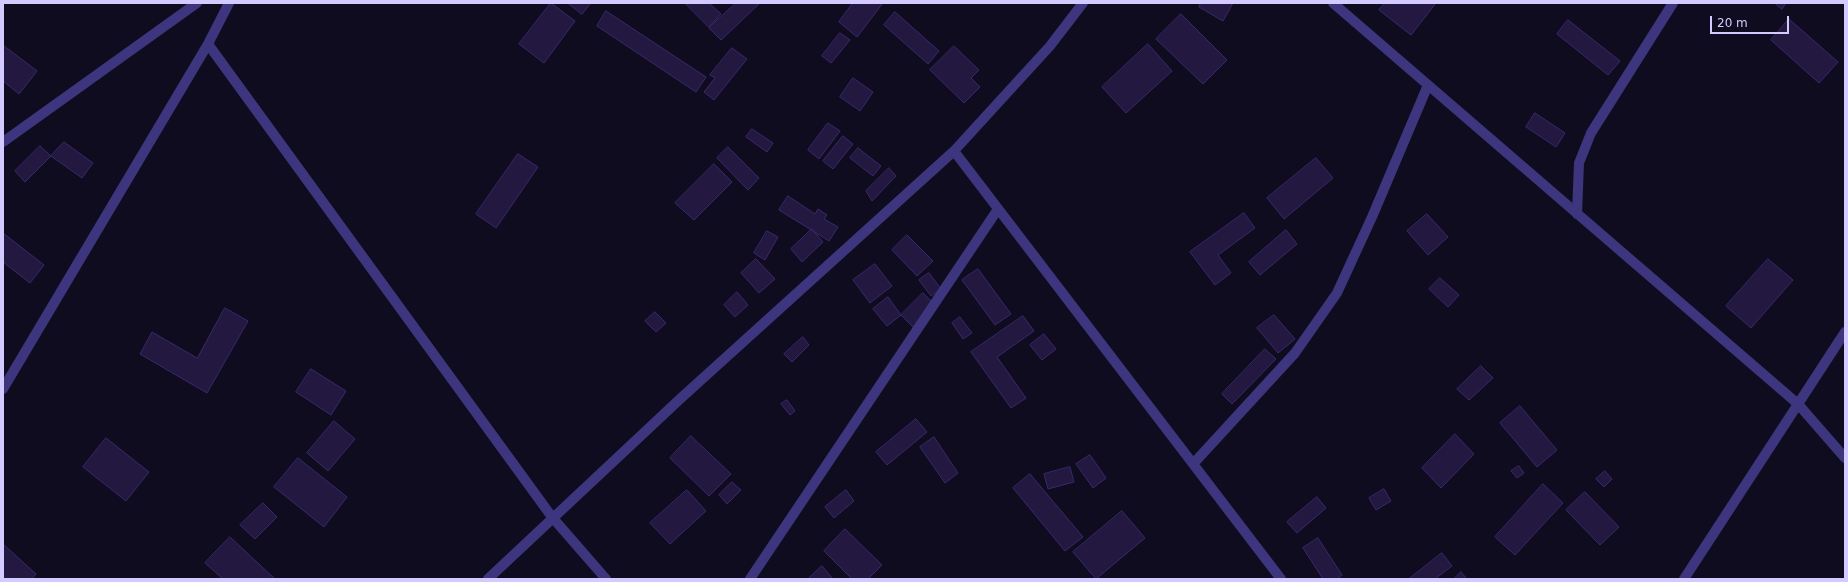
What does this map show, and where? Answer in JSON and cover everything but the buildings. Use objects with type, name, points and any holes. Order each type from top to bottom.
[{"type":"street","points":[[3,142],[198,3]]},
{"type":"street","points":[[3,389],[208,44],[229,3]]},
{"type":"street","points":[[488,579],[552,517],[954,150],[1050,46],[1083,3]]},
{"type":"street","points":[[1333,3],[1798,404],[1845,458]]},
{"type":"street","points":[[1577,214],[1580,163],[1591,133],[1673,3]]},
{"type":"street","points":[[208,44],[552,517],[606,579]]},
{"type":"street","points":[[1193,464],[1294,353],[1337,293],[1372,217],[1428,85]]},
{"type":"street","points":[[954,150],[1281,579]]},
{"type":"street","points":[[750,579],[998,209]]},
{"type":"street","points":[[1684,579],[1845,332]]}]
